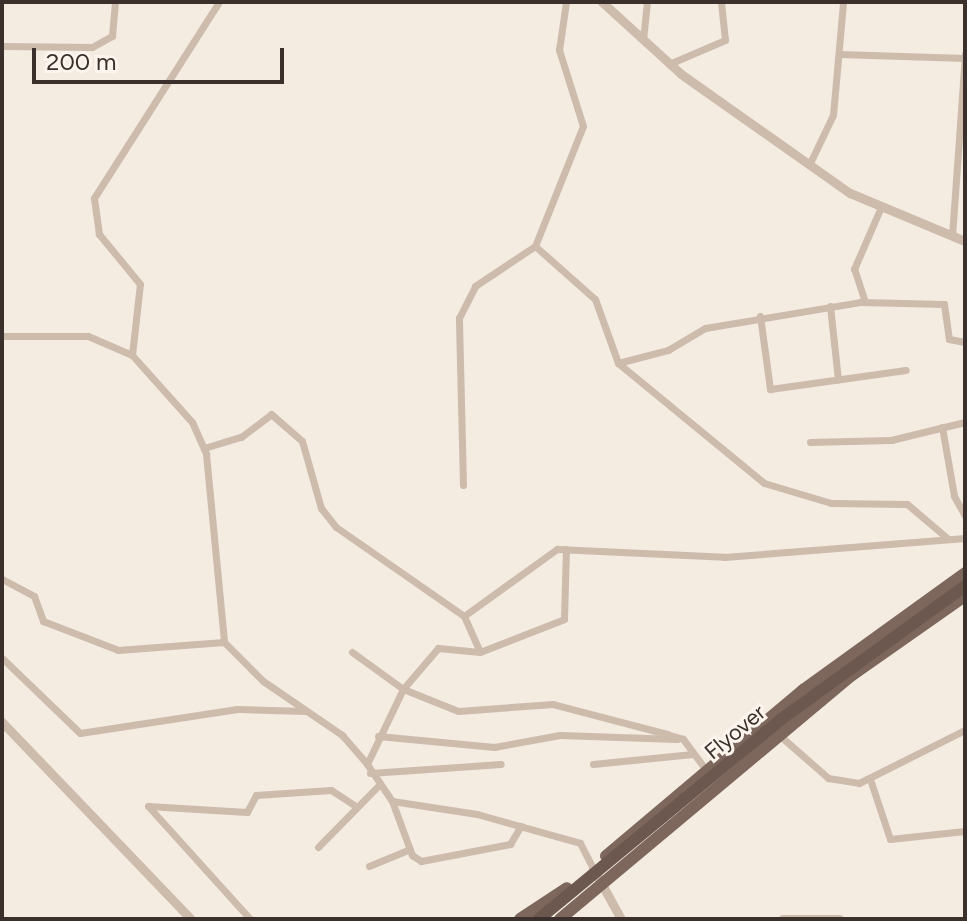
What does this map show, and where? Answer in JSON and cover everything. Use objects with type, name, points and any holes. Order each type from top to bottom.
[{"type":"highway","name":"Flyover","points":[[539,919],[780,720],[965,586]]},
{"type":"main road","points":[[520,919],[593,868],[764,721],[965,573]]},
{"type":"main road","points":[[560,919],[779,734],[965,596]]},
{"type":"street","points":[[2,46],[92,47],[112,36],[115,2]]},
{"type":"street","points":[[132,355],[140,284],[99,234],[94,198],[219,2]]},
{"type":"street","points":[[463,485],[459,318],[475,286],[535,246],[583,126],[559,50],[566,2]]},
{"type":"street","points":[[602,2],[669,64],[809,165],[881,207],[965,241]]},
{"type":"street","points":[[643,40],[647,2]]},
{"type":"street","points":[[669,64],[725,40],[721,2]]},
{"type":"street","points":[[809,165],[833,115],[843,2]]},
{"type":"street","points":[[839,54],[965,56],[952,236]]},
{"type":"street","points":[[865,302],[854,269],[881,207]]},
{"type":"street","points":[[535,246],[602,309],[618,363],[764,483],[831,503],[907,504],[948,538]]},
{"type":"street","points":[[618,363],[668,350],[705,328],[760,316],[865,302],[944,304],[949,339],[965,342]]},
{"type":"street","points":[[830,306],[838,380]]},
{"type":"street","points":[[760,316],[770,389],[906,370]]},
{"type":"street","points":[[2,336],[88,336],[132,355],[192,422],[204,448],[224,642]]},
{"type":"street","points":[[204,448],[241,437],[271,414],[302,441],[321,508],[336,527],[464,616],[480,652]]},
{"type":"street","points":[[810,442],[891,440],[965,422]]},
{"type":"street","points":[[942,427],[954,496],[965,516]]},
{"type":"street","points":[[464,616],[566,549],[724,557],[851,552],[965,538]]},
{"type":"street","points":[[368,768],[378,736],[403,689],[438,648],[480,652],[564,619],[566,549]]},
{"type":"street","points":[[2,579],[36,599],[43,621],[118,650],[224,642],[307,711],[368,768],[377,787],[392,801],[410,849],[421,861],[510,844],[521,826]]},
{"type":"street","points":[[352,652],[403,689],[458,711],[553,704],[683,739],[718,784]]},
{"type":"street","points":[[2,658],[80,733],[237,709],[307,711]]},
{"type":"street","points":[[764,721],[828,778],[871,782],[965,730]]},
{"type":"street","points":[[2,722],[191,919]]},
{"type":"street","points":[[378,736],[494,747],[560,735],[683,739]]},
{"type":"street","points":[[593,764],[693,754]]},
{"type":"street","points":[[368,768],[501,764]]},
{"type":"street","points":[[871,782],[890,839],[965,831]]},
{"type":"street","points":[[318,847],[377,787]]},
{"type":"street","points":[[250,919],[148,806],[247,812],[256,795],[331,790],[356,806]]},
{"type":"street","points":[[392,801],[521,826],[580,843],[593,868],[604,879],[621,919]]},
{"type":"street","points":[[369,866],[410,849]]},
{"type":"street","points":[[783,919],[839,919]]}]
